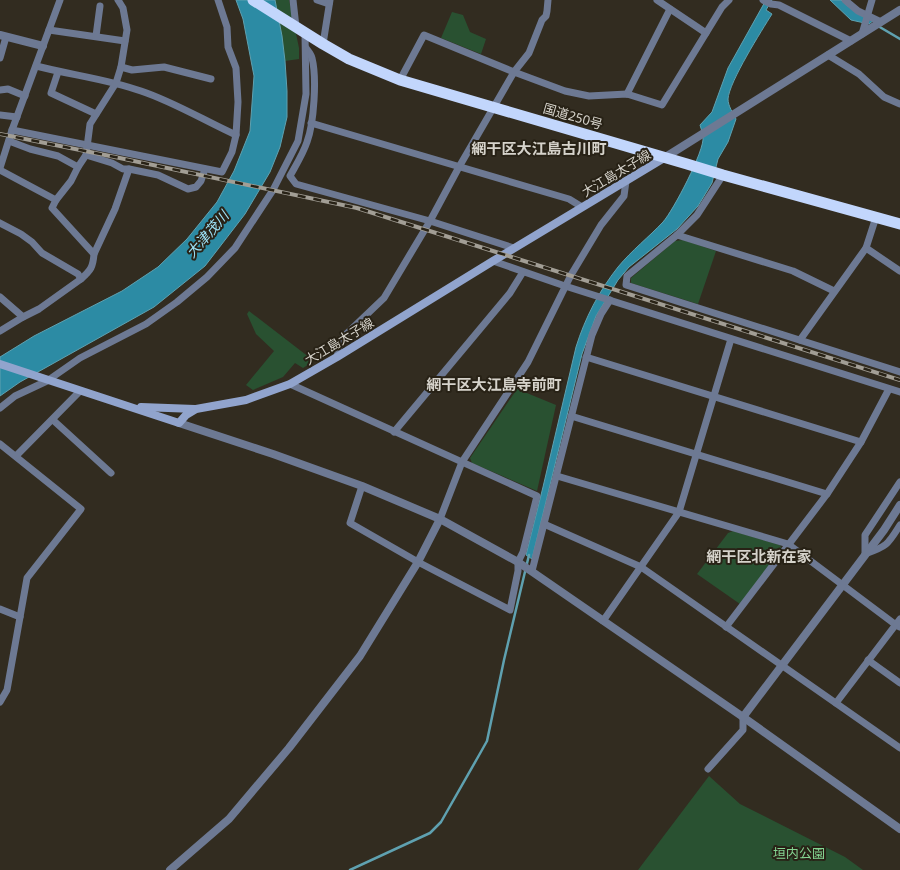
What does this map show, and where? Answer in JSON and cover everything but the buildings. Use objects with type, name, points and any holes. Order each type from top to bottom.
[{"type":"highway","name":"国道250号","points":[[254,0],[305,34],[349,59],[400,80],[723,175],[900,224]]},
{"type":"main road","name":"大江島太子線","points":[[179,423],[186,415],[196,409],[246,400],[290,384],[664,158]]},
{"type":"main road","points":[[0,364],[44,380],[179,423]]},
{"type":"main road","points":[[124,405],[151,408],[196,409]]},
{"type":"street","points":[[56,200],[0,169],[12,130],[60,0]]},
{"type":"street","points":[[94,254],[52,208],[56,200],[71,181],[86,155],[90,124],[116,83],[121,67],[127,30],[123,8],[118,0]]},
{"type":"street","points":[[12,130],[222,172],[232,152],[236,135],[238,102],[236,68],[228,47],[227,27],[218,0]]},
{"type":"street","points":[[293,0],[296,27]]},
{"type":"street","points":[[317,0],[329,2],[323,44]]},
{"type":"street","points":[[337,357],[340,340],[384,298],[430,221],[459,167],[514,72],[529,53],[542,20],[548,11],[548,0]]},
{"type":"street","points":[[657,0],[706,33]]},
{"type":"street","points":[[400,80],[424,35],[565,91],[589,96],[627,94],[662,105],[722,7],[729,0]]},
{"type":"street","points":[[845,0],[866,16],[881,22]]},
{"type":"street","points":[[865,29],[866,16],[872,0]]},
{"type":"street","points":[[766,1],[779,5],[851,40]]},
{"type":"street","points":[[96,36],[100,6]]},
{"type":"street","points":[[627,94],[670,9]]},
{"type":"street","points":[[664,158],[734,112],[828,55],[865,29],[881,22],[900,10]]},
{"type":"street","points":[[49,30],[125,41]]},
{"type":"street","points":[[0,408],[15,396],[80,358],[146,324],[208,277],[235,248],[273,190],[298,141],[306,94],[305,34]]},
{"type":"street","points":[[0,58],[3,36],[43,46]]},
{"type":"street","points":[[305,47],[311,56],[314,72],[311,124],[307,142],[290,176],[296,184],[430,221],[514,248]]},
{"type":"street","points":[[828,55],[858,74],[884,97],[900,104]]},
{"type":"street","points":[[36,66],[58,72],[116,83],[143,92],[236,135]]},
{"type":"street","points":[[121,67],[132,70],[164,67],[211,79]]},
{"type":"street","points":[[58,72],[51,93],[96,114]]},
{"type":"street","points":[[0,90],[8,89],[25,96]]},
{"type":"street","points":[[0,115],[18,117]]},
{"type":"street","points":[[311,124],[569,199],[582,207]]},
{"type":"street","points":[[9,140],[30,149],[58,156],[78,167]]},
{"type":"street","points":[[86,155],[112,163],[123,169],[158,175],[188,189],[196,187],[201,180],[205,169]]},
{"type":"street","points":[[0,331],[39,309],[87,274],[93,265],[94,254],[115,209],[130,169]]},
{"type":"street","points":[[723,175],[697,215],[677,235],[627,276],[626,285],[900,371]]},
{"type":"street","points":[[170,870],[229,819],[290,748],[360,656],[418,562],[440,519],[462,462],[528,362],[565,286],[601,225],[624,196],[626,181]]},
{"type":"street","points":[[800,340],[866,248],[876,217]]},
{"type":"street","points":[[0,223],[21,234],[32,242],[42,253],[78,274],[81,278]]},
{"type":"street","points":[[677,235],[793,271],[834,291]]},
{"type":"street","points":[[866,248],[900,271]]},
{"type":"street","points":[[493,261],[565,286],[900,392]]},
{"type":"street","points":[[394,432],[510,293],[523,272]]},
{"type":"street","points":[[0,297],[23,317]]},
{"type":"street","points":[[532,571],[592,335],[601,314],[610,300]]},
{"type":"street","points":[[603,621],[679,512],[731,339]]},
{"type":"street","points":[[586,357],[861,442]]},
{"type":"street","points":[[290,384],[537,496],[523,552],[518,562],[518,571],[510,610],[418,562],[350,523],[362,486]]},
{"type":"street","points":[[726,627],[827,494],[861,442],[889,389]]},
{"type":"street","points":[[16,456],[80,391]]},
{"type":"street","points":[[571,416],[827,494]]},
{"type":"street","points":[[53,420],[111,473]]},
{"type":"street","points":[[179,423],[273,454],[362,486],[440,519],[518,562],[900,829]]},
{"type":"street","points":[[0,444],[81,509],[27,578],[7,690],[0,702]]},
{"type":"street","points":[[557,476],[788,544],[898,624],[868,660],[836,703]]},
{"type":"street","points":[[865,554],[865,535],[900,482]]},
{"type":"street","points":[[708,769],[743,730],[743,718],[781,665],[884,530],[900,505]]},
{"type":"street","points":[[544,524],[641,567],[900,748]]},
{"type":"street","points":[[865,554],[880,549],[888,544],[900,525]]},
{"type":"street","points":[[0,609],[20,617]]},
{"type":"street","points":[[868,660],[900,683]]},
{"type":"green space","points":[[275,0],[289,0],[299,48],[299,59],[285,61]]},
{"type":"green space","points":[[452,12],[463,15],[470,32],[486,39],[481,54],[441,38]]},
{"type":"green space","points":[[683,240],[716,251],[698,304],[631,283],[631,278],[675,241]]},
{"type":"green space","points":[[249,311],[314,361],[303,368],[295,363],[283,377],[253,390],[246,385],[274,351],[256,334],[247,314]]},
{"type":"green space","points":[[517,389],[556,405],[537,491],[472,463],[470,458]]},
{"type":"green space","points":[[733,531],[780,545],[782,550],[740,604],[697,574],[728,533]]},
{"type":"green space","name":"垣内公園","points":[[709,776],[740,804],[845,857],[863,870],[638,870]]},
{"type":"water","name":"大津茂川","points":[[236,0],[275,0],[282,36],[287,91],[287,117],[280,147],[270,172],[245,214],[205,266],[154,307],[20,382],[0,396],[0,357],[34,336],[122,291],[158,267],[187,239],[217,202],[234,171],[250,131],[254,76],[243,19]]},
{"type":"water","points":[[766,0],[772,0],[766,10],[772,14],[747,56],[730,91],[728,102],[736,119],[728,142],[718,159],[712,183],[698,206],[677,229],[629,267],[618,280],[596,316],[582,354],[532,559],[526,555],[576,347],[584,326],[593,305],[611,276],[629,255],[663,222],[674,206],[688,180],[699,154],[703,137],[700,125],[712,112],[728,68]]},
{"type":"water","points":[[830,0],[841,0],[846,5],[874,20],[869,24],[851,20]]},
{"type":"waterway","points":[[878,26],[900,39]]},
{"type":"waterway","points":[[350,870],[430,833],[441,822],[478,757],[487,741],[504,660],[529,555]]},
{"type":"railway","points":[[0,134],[357,208],[900,380]]},
{"type":"district","name":"網干区大江島古川町","points":[[539,148]]},
{"type":"district","name":"網干区大江島寺前町","points":[[494,384]]},
{"type":"district","name":"網干区北新在家","points":[[759,556]]}]
